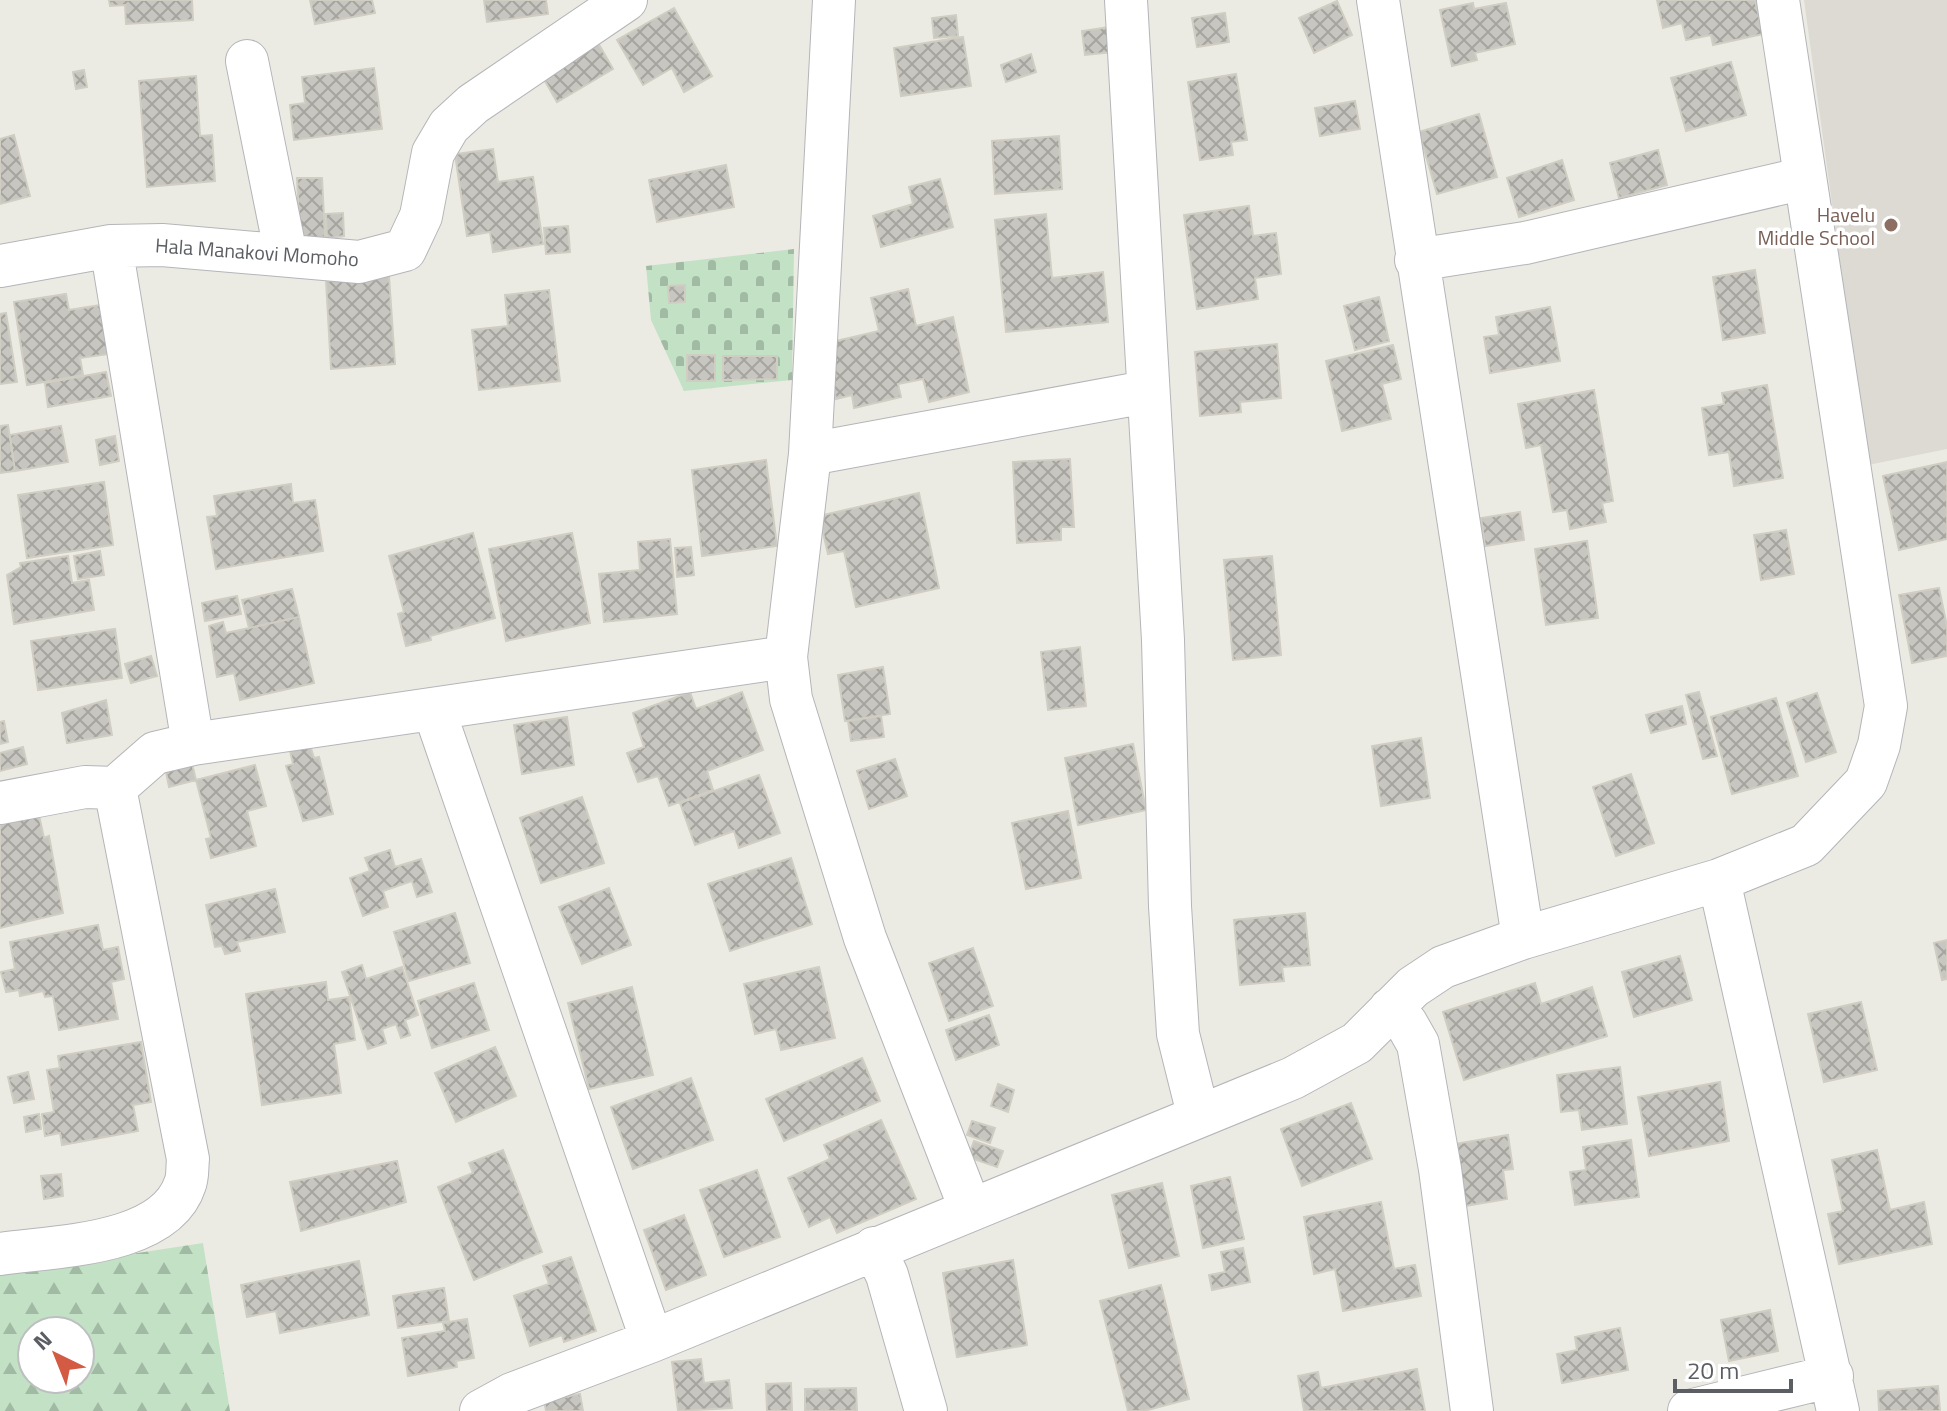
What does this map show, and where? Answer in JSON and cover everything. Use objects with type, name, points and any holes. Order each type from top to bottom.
[{"type":"street","name":"Hala Manakovi Momoho","points":[[0,266],[111,246],[162,245],[359,262],[405,250],[421,216],[433,153],[449,126],[473,104],[626,0]]},
{"type":"street","points":[[834,0],[810,454],[786,657],[791,699],[865,938],[970,1208]]},
{"type":"street","points":[[1126,0],[1146,392],[1163,640],[1170,906],[1178,1034],[1198,1114]]},
{"type":"street","points":[[1378,0],[1523,938]]},
{"type":"street","points":[[481,1411],[512,1394],[652,1341],[1333,1059],[1357,1043],[1390,1009],[1443,967],[1523,938],[1719,880],[1806,845],[1838,815],[1866,782],[1879,745],[1886,706],[1778,0]]},
{"type":"street","points":[[247,61],[286,255]]},
{"type":"street","points":[[1416,260],[1525,243],[1805,178]]},
{"type":"street","points":[[111,246],[193,744]]},
{"type":"street","points":[[810,454],[1146,392]]},
{"type":"street","points":[[0,803],[85,787],[115,788],[155,753],[193,744],[786,657]]},
{"type":"street","points":[[434,710],[652,1341]]},
{"type":"street","points":[[0,1254],[134,1233],[156,1222],[172,1206],[185,1185],[188,1159],[115,788]]},
{"type":"street","points":[[1689,1411],[1835,1393],[1719,880]]},
{"type":"street","points":[[1390,1009],[1406,1023],[1418,1044],[1440,1169],[1472,1411]]},
{"type":"street","points":[[874,1248],[887,1275],[926,1411]]},
{"type":"shaded area","name":"Havelu Middle School","points":[[1804,0],[1947,0],[1947,449],[1868,465]]},
{"type":"green space","points":[[794,249],[792,380],[684,391],[651,320],[646,266]]},
{"type":"green space","points":[[203,1243],[230,1411],[0,1411],[0,1274]]},
{"type":"building","points":[[109,0],[192,0],[193,20],[126,24],[125,5],[110,6]]},
{"type":"building","points":[[310,0],[372,0],[375,13],[315,24]]},
{"type":"building","points":[[484,0],[546,0],[548,14],[487,22]]},
{"type":"building","points":[[1657,0],[1755,0],[1763,34],[1713,45],[1711,35],[1686,40],[1682,23],[1663,28]]},
{"type":"building","points":[[1337,1],[1352,35],[1314,53],[1299,18]]},
{"type":"building","points":[[1473,3],[1474,9],[1506,3],[1515,44],[1475,53],[1477,60],[1452,66],[1440,10]]},
{"type":"building","points":[[674,8],[712,76],[684,92],[672,68],[643,85],[617,40]]},
{"type":"building","points":[[1225,13],[1229,42],[1197,47],[1192,18]]},
{"type":"building","points":[[956,15],[958,36],[934,38],[932,18]]},
{"type":"building","points":[[1110,27],[1113,52],[1085,55],[1082,31]]},
{"type":"building","points":[[963,37],[971,86],[901,96],[894,48]]},
{"type":"building","points":[[597,41],[613,69],[557,102],[541,74]]},
{"type":"building","points":[[1031,54],[1036,72],[1006,82],[1001,65]]},
{"type":"building","points":[[1731,62],[1746,115],[1686,131],[1671,78]]},
{"type":"building","points":[[374,68],[382,129],[294,140],[290,105],[305,103],[302,77]]},
{"type":"building","points":[[84,70],[87,87],[76,89],[73,72]]},
{"type":"building","points":[[1236,74],[1247,140],[1231,142],[1233,155],[1200,160],[1188,82]]},
{"type":"building","points":[[196,76],[200,136],[212,135],[215,181],[147,187],[139,81]]},
{"type":"building","points":[[1355,101],[1360,129],[1320,136],[1315,108]]},
{"type":"building","points":[[1479,114],[1497,177],[1437,194],[1419,132]]},
{"type":"building","points":[[14,135],[30,196],[0,204],[0,139]]},
{"type":"building","points":[[1059,136],[1062,189],[995,194],[992,141]]},
{"type":"building","points":[[493,149],[498,182],[533,177],[543,244],[493,252],[490,232],[467,236],[455,154]]},
{"type":"building","points":[[1658,150],[1667,185],[1619,198],[1610,163]]},
{"type":"building","points":[[1562,160],[1574,200],[1519,217],[1507,178]]},
{"type":"building","points":[[726,165],[734,207],[657,222],[649,180]]},
{"type":"building","points":[[297,178],[322,178],[325,237],[300,239]]},
{"type":"building","points":[[940,179],[953,227],[881,247],[873,216],[913,204],[909,187]]},
{"type":"building","points":[[1249,206],[1253,236],[1276,233],[1281,274],[1255,278],[1258,299],[1197,309],[1184,215]]},
{"type":"building","points":[[343,213],[344,236],[327,238],[326,214]]},
{"type":"building","points":[[1046,214],[1052,278],[1103,272],[1108,322],[1006,332],[995,220]]},
{"type":"building","points":[[568,226],[570,252],[546,254],[544,228]]},
{"type":"building","points":[[1755,270],[1765,333],[1723,340],[1713,277]]},
{"type":"building","points":[[389,276],[395,364],[331,369],[326,281]]},
{"type":"building","points":[[685,285],[685,302],[669,303],[668,286]]},
{"type":"building","points":[[908,289],[916,326],[953,317],[969,392],[929,402],[923,379],[898,384],[901,397],[854,408],[852,395],[836,399],[823,344],[879,331],[871,298]]},
{"type":"building","points":[[549,290],[560,381],[479,390],[472,330],[508,326],[505,295]]},
{"type":"building","points":[[66,294],[69,310],[101,305],[109,354],[80,358],[83,375],[27,385],[14,302]]},
{"type":"building","points":[[1379,297],[1389,341],[1355,350],[1344,306]]},
{"type":"building","points":[[1550,307],[1560,361],[1490,373],[1484,337],[1499,335],[1496,317]]},
{"type":"building","points":[[6,313],[17,382],[0,384],[0,314]]},
{"type":"building","points":[[1277,344],[1281,398],[1240,402],[1241,412],[1200,416],[1195,352]]},
{"type":"building","points":[[1393,345],[1401,379],[1382,384],[1391,419],[1342,431],[1326,361]]},
{"type":"building","points":[[687,355],[715,355],[715,381],[687,381]]},
{"type":"building","points":[[723,356],[777,356],[777,379],[723,380]]},
{"type":"building","points":[[106,372],[111,396],[48,407],[45,383]]},
{"type":"building","points":[[1767,385],[1783,478],[1734,486],[1729,452],[1709,455],[1702,408],[1724,404],[1722,393]]},
{"type":"building","points":[[1594,390],[1613,501],[1602,503],[1606,522],[1570,529],[1567,510],[1553,512],[1541,445],[1526,448],[1518,404]]},
{"type":"building","points":[[8,425],[15,471],[0,473],[0,426]]},
{"type":"building","points":[[61,426],[68,462],[15,471],[10,435]]},
{"type":"building","points":[[115,436],[119,461],[100,465],[96,440]]},
{"type":"building","points":[[1070,459],[1074,527],[1061,527],[1061,540],[1017,543],[1013,462]]},
{"type":"building","points":[[766,460],[777,546],[702,556],[692,470]]},
{"type":"building","points":[[1947,462],[1947,539],[1899,550],[1883,476]]},
{"type":"building","points":[[104,482],[113,545],[27,558],[18,495]]},
{"type":"building","points":[[291,484],[293,503],[315,500],[323,551],[216,569],[207,517],[217,516],[214,496]]},
{"type":"building","points":[[919,493],[939,588],[856,607],[844,551],[828,554],[819,516]]},
{"type":"building","points":[[1520,512],[1524,540],[1485,546],[1481,518]]},
{"type":"building","points":[[1786,530],[1794,574],[1761,580],[1754,535]]},
{"type":"building","points":[[473,533],[495,618],[406,646],[398,614],[404,612],[389,556]]},
{"type":"building","points":[[572,533],[590,623],[506,641],[489,549]]},
{"type":"building","points":[[670,539],[677,614],[604,622],[599,574],[640,570],[638,542]]},
{"type":"building","points":[[1587,541],[1598,618],[1546,625],[1535,549]]},
{"type":"building","points":[[691,547],[694,575],[677,577],[675,548]]},
{"type":"building","points":[[100,551],[104,575],[78,579],[74,556]]},
{"type":"building","points":[[68,556],[72,583],[89,580],[94,610],[14,624],[7,575],[21,567],[20,563]]},
{"type":"building","points":[[1272,556],[1281,655],[1233,660],[1224,560]]},
{"type":"building","points":[[1939,588],[1947,626],[1947,656],[1912,663],[1899,595]]},
{"type":"building","points":[[292,589],[299,617],[249,628],[242,600]]},
{"type":"building","points":[[237,596],[241,614],[205,621],[202,603]]},
{"type":"building","points":[[299,617],[314,683],[240,700],[234,673],[217,677],[209,626],[223,622],[226,633]]},
{"type":"building","points":[[115,629],[122,678],[38,690],[31,641]]},
{"type":"building","points":[[1080,647],[1086,706],[1048,710],[1041,652]]},
{"type":"building","points":[[151,656],[157,676],[131,683],[125,664]]},
{"type":"building","points":[[883,667],[890,714],[845,721],[838,675]]},
{"type":"building","points":[[690,692],[696,709],[742,692],[763,750],[707,771],[713,790],[669,806],[658,776],[638,782],[627,753],[644,747],[633,713]]},
{"type":"building","points":[[1699,692],[1717,756],[1703,759],[1686,695]]},
{"type":"building","points":[[1817,693],[1836,752],[1806,762],[1787,703]]},
{"type":"building","points":[[1776,698],[1798,776],[1732,794],[1711,717]]},
{"type":"building","points":[[106,700],[112,735],[67,743],[62,713]]},
{"type":"building","points":[[1682,706],[1686,724],[1651,733],[1646,715]]},
{"type":"building","points":[[881,716],[884,737],[851,741],[848,721]]},
{"type":"building","points":[[567,717],[574,765],[522,774],[514,725]]},
{"type":"building","points":[[4,721],[8,742],[0,744],[0,722]]},
{"type":"building","points":[[1421,738],[1430,798],[1381,806],[1372,746]]},
{"type":"building","points":[[309,742],[314,758],[319,757],[333,814],[303,821],[286,766],[293,764],[289,747]]},
{"type":"building","points":[[1133,744],[1146,810],[1078,825],[1065,758]]},
{"type":"building","points":[[23,747],[27,764],[0,771],[0,753]]},
{"type":"building","points":[[190,756],[196,780],[169,787],[164,762]]},
{"type":"building","points":[[895,759],[907,796],[869,809],[857,771]]},
{"type":"building","points":[[255,765],[266,806],[247,811],[256,846],[211,858],[206,839],[211,838],[196,780]]},
{"type":"building","points":[[1631,774],[1654,843],[1616,856],[1593,787]]},
{"type":"building","points":[[759,775],[780,833],[739,848],[734,831],[695,845],[680,803]]},
{"type":"building","points":[[582,797],[604,863],[541,883],[520,818]]},
{"type":"building","points":[[36,802],[44,838],[49,836],[63,913],[0,928],[0,811]]},
{"type":"building","points":[[1068,811],[1081,878],[1026,889],[1012,823]]},
{"type":"building","points":[[390,850],[395,867],[421,859],[432,892],[417,897],[412,881],[383,891],[388,907],[363,916],[350,878],[370,871],[365,858]]},
{"type":"building","points":[[791,858],[812,924],[730,951],[708,884]]},
{"type":"building","points":[[609,888],[631,945],[582,964],[559,907]]},
{"type":"building","points":[[275,889],[285,932],[237,942],[240,951],[225,954],[222,946],[215,947],[206,905]]},
{"type":"building","points":[[455,913],[470,963],[409,981],[394,932]]},
{"type":"building","points":[[1305,913],[1310,965],[1282,967],[1284,981],[1240,985],[1234,920]]},
{"type":"building","points":[[98,925],[103,950],[118,947],[124,979],[111,982],[118,1019],[59,1030],[53,996],[45,997],[43,991],[20,996],[19,990],[6,992],[1,972],[15,969],[10,942]]},
{"type":"building","points":[[1947,940],[1947,979],[1942,980],[1934,943]]},
{"type":"building","points":[[973,948],[993,1006],[949,1021],[929,963]]},
{"type":"building","points":[[1680,956],[1692,1000],[1634,1017],[1622,972]]},
{"type":"building","points":[[362,965],[366,979],[402,967],[418,1015],[405,1020],[410,1035],[401,1038],[396,1024],[382,1029],[386,1043],[368,1049],[342,972]]},
{"type":"building","points":[[819,967],[835,1038],[781,1050],[776,1029],[755,1034],[744,984]]},
{"type":"building","points":[[326,982],[328,1000],[349,997],[355,1040],[334,1044],[341,1093],[262,1105],[246,994]]},
{"type":"building","points":[[474,983],[489,1030],[432,1048],[418,1001]]},
{"type":"building","points":[[1535,983],[1541,1004],[1592,987],[1607,1036],[1464,1080],[1443,1012]]},
{"type":"building","points":[[632,987],[653,1075],[589,1089],[568,1003]]},
{"type":"building","points":[[1861,1002],[1877,1070],[1824,1082],[1808,1014]]},
{"type":"building","points":[[989,1015],[999,1045],[956,1060],[946,1030]]},
{"type":"building","points":[[141,1042],[151,1102],[133,1105],[138,1131],[62,1145],[60,1133],[45,1136],[42,1114],[54,1112],[47,1070],[60,1068],[58,1056]]},
{"type":"building","points":[[495,1047],[516,1096],[456,1122],[435,1073]]},
{"type":"building","points":[[862,1058],[880,1101],[784,1141],[766,1099]]},
{"type":"building","points":[[1620,1067],[1627,1124],[1582,1130],[1579,1110],[1561,1112],[1557,1075]]},
{"type":"building","points":[[28,1072],[34,1099],[14,1103],[8,1077]]},
{"type":"building","points":[[691,1078],[713,1140],[633,1169],[611,1107]]},
{"type":"building","points":[[1720,1082],[1729,1141],[1649,1156],[1638,1097]]},
{"type":"building","points":[[998,1084],[1014,1090],[1008,1112],[991,1106]]},
{"type":"building","points":[[1351,1103],[1372,1159],[1302,1186],[1281,1129]]},
{"type":"building","points":[[39,1114],[41,1129],[26,1132],[24,1117]]},
{"type":"building","points":[[881,1120],[916,1199],[837,1233],[830,1217],[809,1227],[788,1178],[830,1159],[824,1145]]},
{"type":"building","points":[[972,1121],[995,1128],[990,1143],[967,1135]]},
{"type":"building","points":[[1508,1135],[1513,1169],[1503,1170],[1507,1199],[1465,1206],[1455,1144]]},
{"type":"building","points":[[1631,1140],[1639,1197],[1575,1205],[1570,1172],[1586,1170],[1583,1147]]},
{"type":"building","points":[[974,1141],[1003,1151],[997,1167],[968,1157]]},
{"type":"building","points":[[503,1150],[542,1252],[474,1280],[438,1187],[473,1173],[469,1163]]},
{"type":"building","points":[[1877,1150],[1890,1210],[1924,1202],[1932,1244],[1839,1264],[1828,1214],[1843,1211],[1832,1160]]},
{"type":"building","points":[[397,1161],[406,1202],[301,1231],[290,1182]]},
{"type":"building","points":[[757,1170],[780,1237],[724,1257],[700,1190]]},
{"type":"building","points":[[61,1174],[63,1196],[44,1199],[41,1176]]},
{"type":"building","points":[[1230,1177],[1244,1239],[1203,1248],[1191,1186]]},
{"type":"building","points":[[1162,1183],[1179,1256],[1129,1268],[1112,1195]]},
{"type":"building","points":[[1381,1202],[1394,1269],[1415,1265],[1421,1296],[1343,1311],[1335,1269],[1314,1274],[1304,1217]]},
{"type":"building","points":[[684,1215],[706,1275],[666,1290],[644,1230]]},
{"type":"building","points":[[1243,1248],[1250,1282],[1212,1290],[1209,1275],[1225,1272],[1221,1252]]},
{"type":"building","points":[[571,1257],[596,1331],[564,1342],[562,1335],[530,1346],[514,1296],[549,1284],[543,1266]]},
{"type":"building","points":[[1013,1260],[1027,1345],[957,1357],[943,1273]]},
{"type":"building","points":[[359,1261],[369,1315],[280,1333],[276,1311],[247,1317],[241,1285]]},
{"type":"building","points":[[1161,1285],[1189,1399],[1144,1411],[1128,1411],[1100,1301]]},
{"type":"building","points":[[444,1288],[449,1321],[398,1328],[393,1296]]},
{"type":"building","points":[[1770,1310],[1778,1351],[1729,1361],[1721,1320]]},
{"type":"building","points":[[467,1319],[474,1358],[456,1361],[457,1367],[408,1376],[402,1338],[445,1331],[443,1323]]},
{"type":"building","points":[[1620,1328],[1628,1370],[1562,1383],[1557,1354],[1577,1350],[1575,1337]]},
{"type":"building","points":[[701,1359],[704,1383],[729,1380],[732,1408],[678,1411],[672,1362]]},
{"type":"building","points":[[1417,1369],[1425,1411],[1304,1411],[1298,1376],[1318,1372],[1321,1388]]},
{"type":"building","points":[[791,1383],[792,1411],[767,1411],[766,1384]]},
{"type":"building","points":[[1938,1386],[1940,1411],[1879,1411],[1878,1391]]},
{"type":"building","points":[[856,1388],[857,1411],[805,1411],[805,1389]]},
{"type":"building","points":[[580,1394],[583,1411],[546,1411],[544,1401]]},
{"type":"place","name":"Havelu Middle School","points":[[1891,225]]}]
